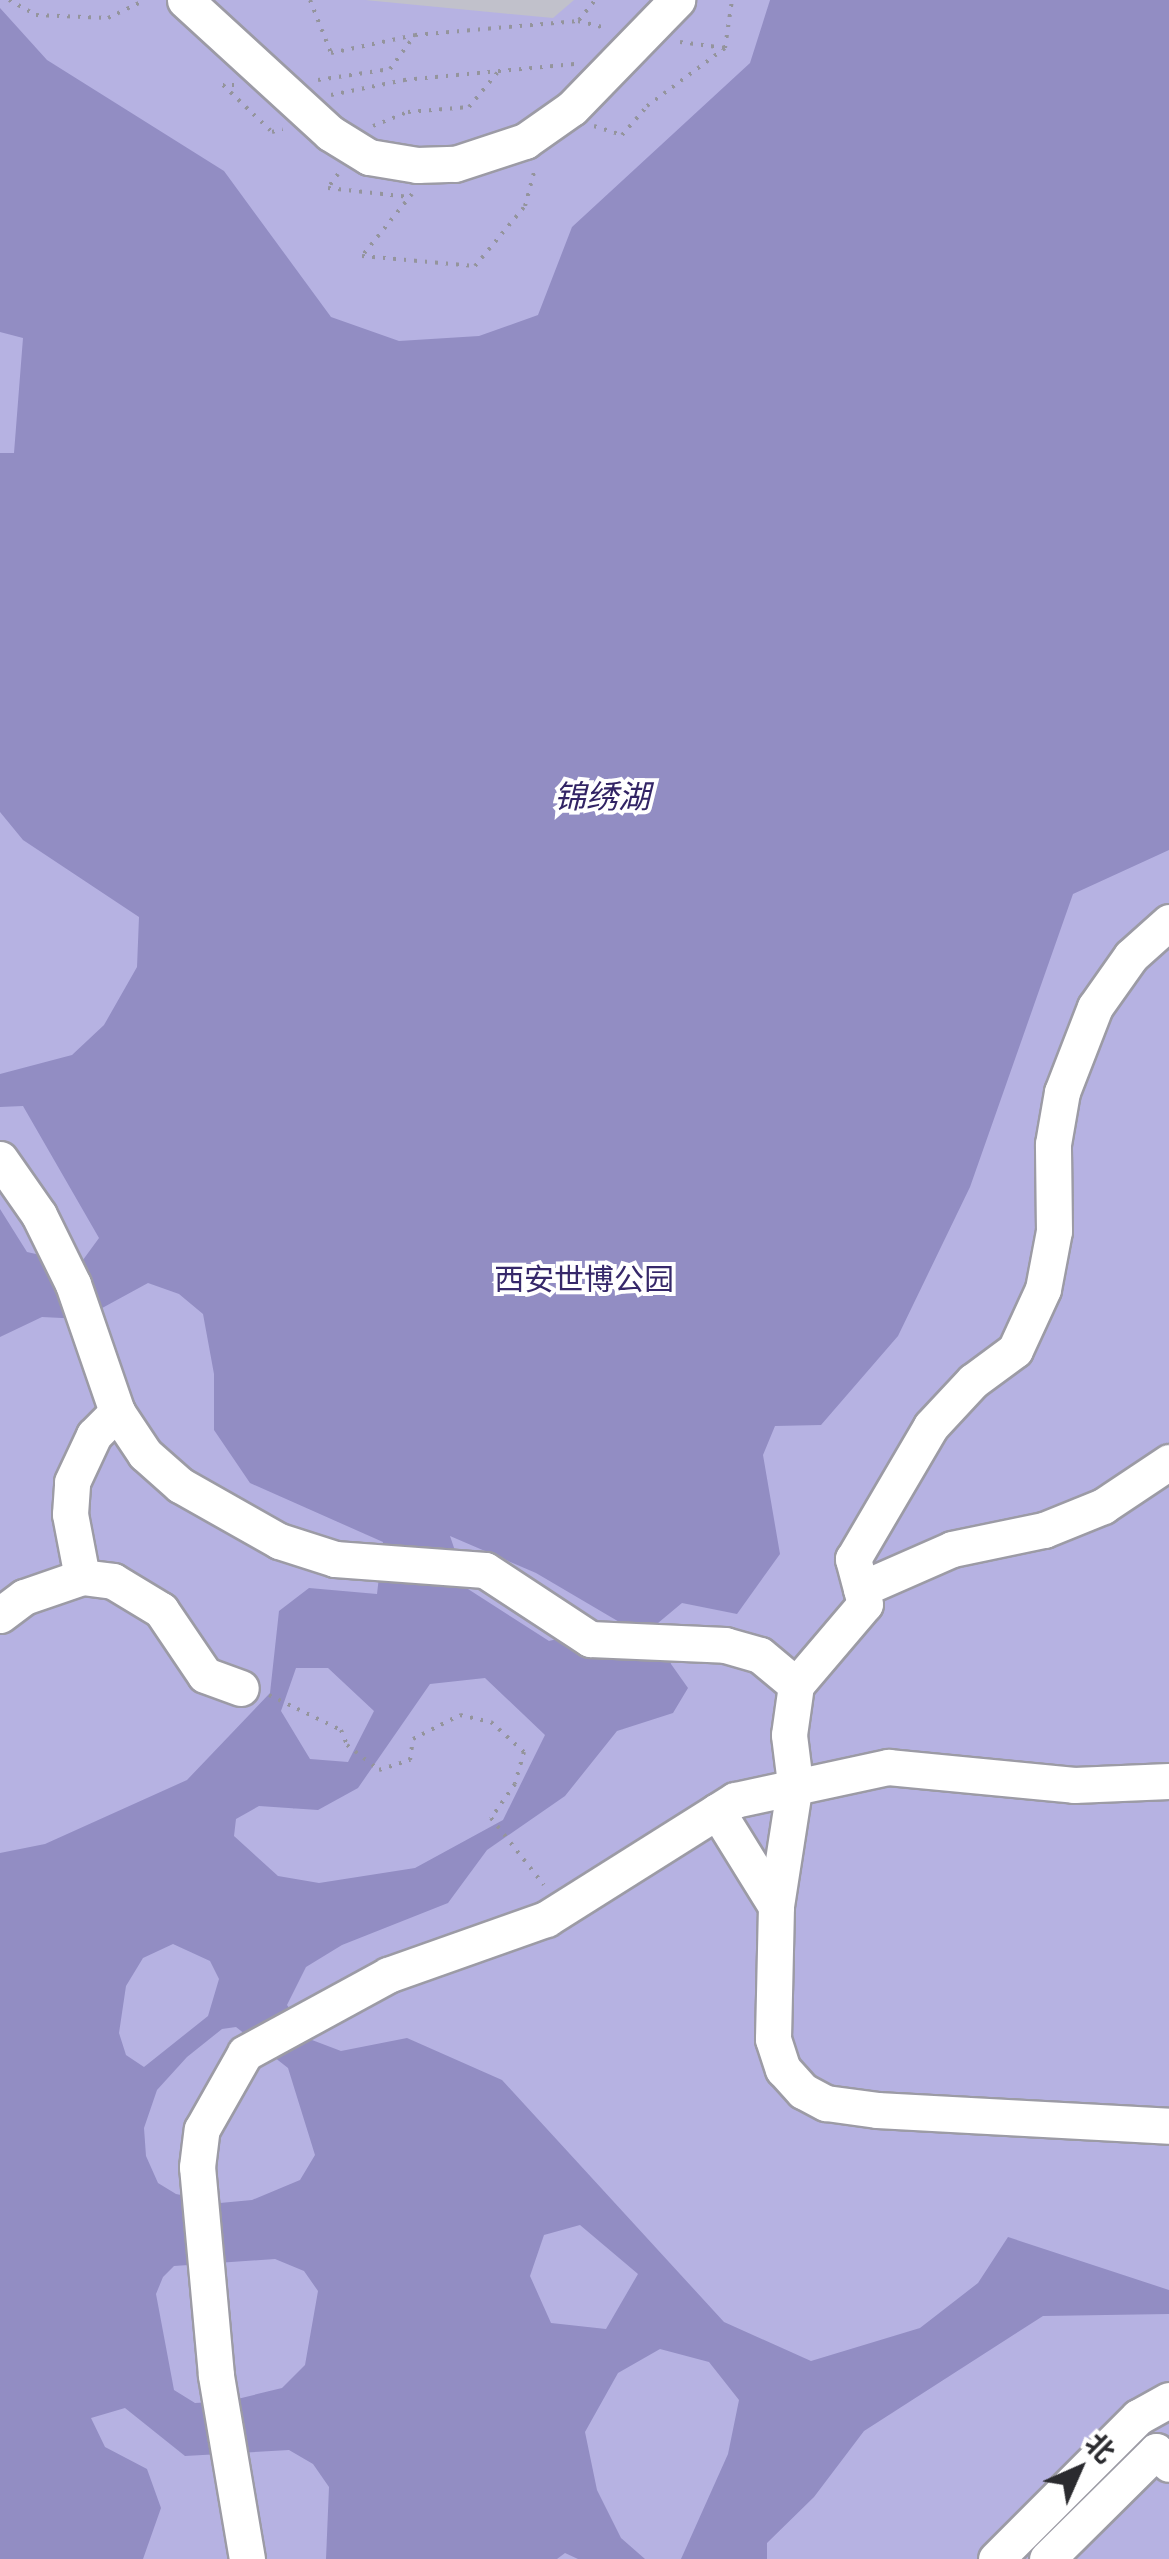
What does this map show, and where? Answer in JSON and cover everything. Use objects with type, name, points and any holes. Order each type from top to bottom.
[{"type":"street","points":[[185,0],[340,140],[369,156],[436,164],[525,141],[554,121],[634,47],[676,0]]},
{"type":"street","points":[[1169,922],[1131,956],[1095,1007],[1062,1092],[1053,1144],[1054,1231],[1043,1289],[1015,1350],[973,1381],[931,1426],[854,1559],[865,1604],[796,1685],[789,1734],[796,1783],[776,1906],[772,2039],[782,2069],[803,2091],[826,2103],[877,2110],[1169,2126]]},
{"type":"street","points":[[0,1159],[39,1215],[72,1284],[118,1412],[145,1454],[180,1485],[278,1541],[335,1559],[484,1570],[590,1639],[725,1645],[760,1656],[796,1685]]},
{"type":"street","points":[[82,1577],[70,1514],[72,1482],[94,1434],[118,1412]]},
{"type":"street","points":[[861,1589],[952,1549],[1044,1530],[1104,1506],[1169,1462]]},
{"type":"street","points":[[0,1615],[24,1597],[82,1577],[142,1593],[205,1675],[240,1688]]},
{"type":"street","points":[[247,2559],[238,2478],[216,2375],[197,2167],[202,2128],[245,2053],[342,1998],[556,1913],[718,1811],[796,1783],[888,1767],[1074,1785],[1169,1781]]},
{"type":"street","points":[[718,1811],[776,1906]]},
{"type":"street","points":[[996,2559],[1138,2417],[1169,2400]]},
{"type":"street","points":[[1047,2559],[1156,2451],[1169,2464]]},
{"type":"path","points":[[9,0],[36,15],[108,18],[144,0]]},
{"type":"path","points":[[310,0],[331,52],[415,35],[578,21],[634,47]]},
{"type":"path","points":[[578,21],[595,0]]},
{"type":"path","points":[[436,164],[362,256],[476,266],[525,206],[554,121],[622,135],[647,106],[725,48],[732,0]]},
{"type":"path","points":[[296,102],[404,80],[498,72],[634,47],[725,48]]},
{"type":"path","points":[[340,140],[408,112],[469,107],[498,72]]},
{"type":"path","points":[[240,1688],[291,1701],[341,1730],[347,1745],[380,1770],[410,1760],[412,1739],[460,1715],[491,1722],[524,1752],[515,1784],[491,1818],[547,1889],[556,1913]]},
{"type":"green space","name":"锦绣湖","points":[[0,0],[1169,0],[1169,2559],[0,2559]]},
{"type":"water","name":"锦绣湖","points":[[770,0],[1169,0],[1169,850],[1073,894],[970,1187],[898,1336],[821,1425],[775,1426],[763,1455],[780,1554],[737,1614],[682,1603],[658,1623],[671,1664],[688,1688],[673,1713],[617,1731],[565,1796],[487,1850],[448,1903],[342,1945],[306,1967],[287,2005],[312,2040],[341,2051],[407,2038],[502,2080],[724,2322],[811,2361],[920,2328],[978,2283],[1008,2237],[1169,2290],[1169,2314],[1043,2316],[864,2431],[814,2497],[767,2543],[767,2559],[681,2559],[728,2454],[739,2400],[709,2362],[660,2349],[618,2373],[585,2432],[597,2490],[621,2538],[645,2559],[578,2559],[565,2553],[557,2559],[326,2559],[329,2487],[313,2464],[289,2450],[185,2456],[125,2408],[91,2418],[105,2447],[147,2469],[161,2508],[143,2559],[0,2559],[0,1853],[45,1844],[187,1780],[270,1693],[279,1611],[309,1588],[377,1594],[383,1542],[250,1483],[214,1430],[214,1374],[203,1314],[179,1294],[148,1283],[82,1319],[42,1317],[0,1337],[0,1209],[27,1252],[80,1264],[99,1238],[23,1106],[0,1107],[0,1074],[72,1055],[104,1025],[137,967],[139,917],[23,840],[0,812],[0,453],[14,453],[23,338],[0,332],[0,8],[47,60],[224,171],[331,317],[399,341],[479,336],[538,315],[572,227],[750,63]],"holes":[[[450,1536],[536,1573],[621,1623],[549,1641],[468,1589]],[[296,1668],[328,1668],[374,1711],[348,1762],[310,1759],[281,1711]],[[485,1678],[545,1735],[503,1820],[415,1868],[319,1883],[278,1876],[234,1836],[236,1819],[259,1806],[318,1810],[358,1788],[430,1684]],[[173,1944],[210,1961],[219,1979],[208,2016],[144,2067],[126,2055],[119,2033],[126,1986],[143,1958]],[[236,2027],[288,2068],[315,2155],[300,2180],[252,2200],[220,2203],[176,2194],[158,2183],[146,2156],[144,2128],[157,2090],[187,2057],[222,2029]],[[580,2225],[638,2274],[606,2329],[551,2323],[530,2276],[544,2235]],[[275,2259],[304,2271],[318,2291],[305,2365],[282,2388],[229,2401],[195,2403],[174,2390],[156,2294],[163,2277],[174,2266]]]},
{"type":"building","points":[[365,0],[574,0],[553,18]]},
{"type":"park label","name":"西安世博公园","points":[[584,1280]]}]
